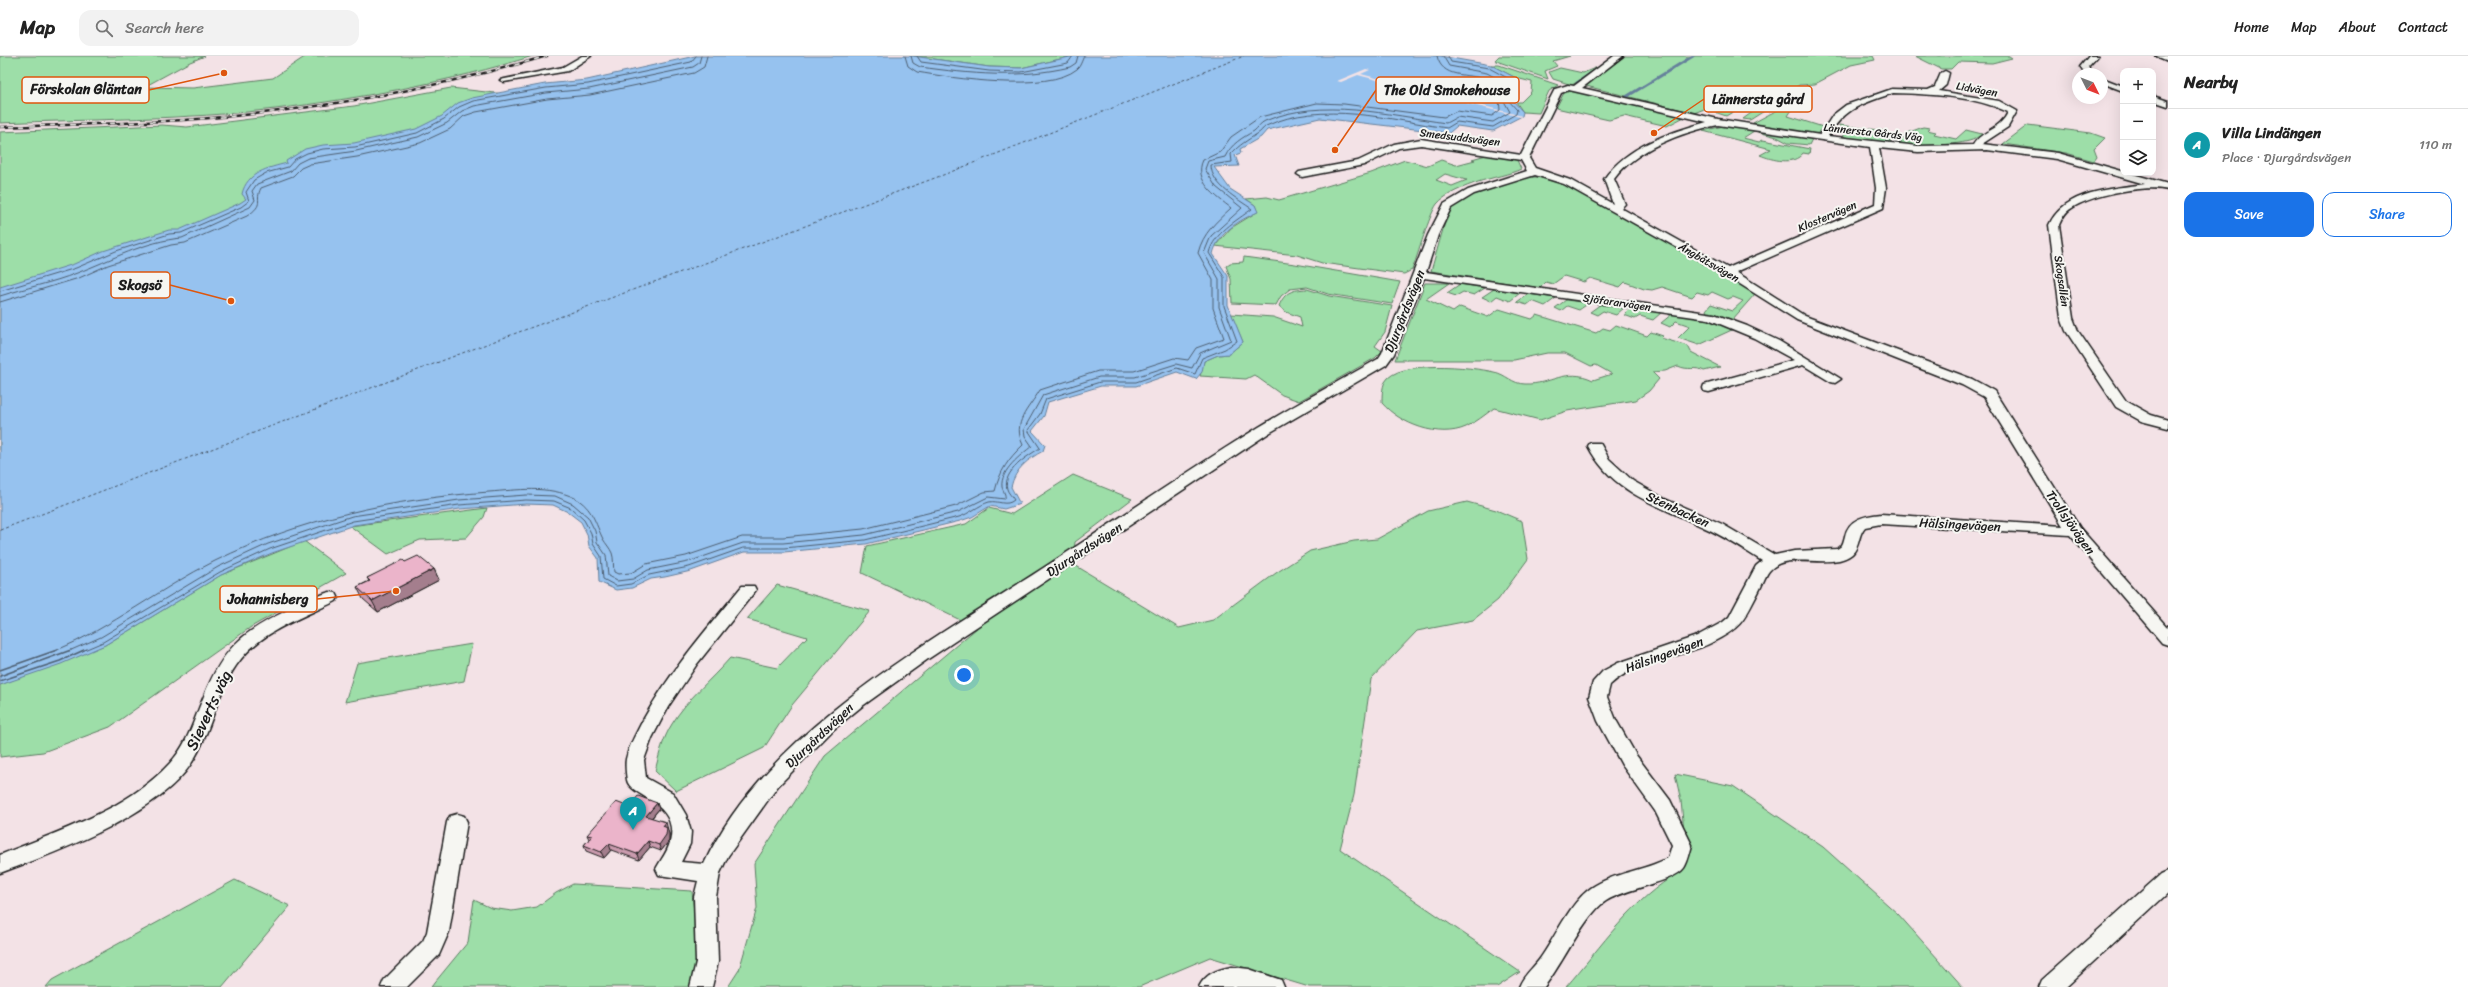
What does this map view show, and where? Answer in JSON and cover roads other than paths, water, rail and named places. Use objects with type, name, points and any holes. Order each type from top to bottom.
[{"type":"street","points":[[504,80],[565,69],[587,56]]},
{"type":"street","points":[[1534,172],[1527,166],[1524,158],[1558,91],[1568,87],[1577,88],[1619,56]]},
{"type":"street","points":[[2085,68],[2087,61],[2094,56]]},
{"type":"street","points":[[2160,56],[2168,59]]},
{"type":"street","points":[[1823,138],[1836,117],[1859,102],[1892,91],[1929,92],[1938,89],[1942,86],[1945,73]]},
{"type":"street","points":[[2108,83],[2120,88]]},
{"type":"street","name":"Lännersta Gårds Väg","points":[[1577,88],[1718,122],[1874,146],[1922,149],[1976,147],[2071,159],[2164,186]]},
{"type":"street","name":"Lidvägen","points":[[1929,92],[1996,103],[2012,111],[2004,128],[1978,141],[1976,147]]},
{"type":"street","points":[[2156,99],[2168,96]]},
{"type":"street","points":[[2156,100],[2168,104]]},
{"type":"street","points":[[1614,208],[1620,204],[1609,179],[1614,170],[1623,162],[1639,152],[1693,129],[1718,122]]},
{"type":"street","name":"Smedsuddsvägen","points":[[1302,174],[1361,163],[1397,146],[1421,142],[1524,158]]},
{"type":"street","name":"Klostervägen","points":[[1728,272],[1880,206],[1881,188],[1874,146]]},
{"type":"street","name":"Ångbåtsvägen","points":[[1534,172],[1567,182],[1728,272],[1775,304],[1801,318],[1967,382],[1988,394]]},
{"type":"street","name":"Djurgårdsvägen","points":[[701,987],[707,962],[705,897],[710,873],[720,851],[740,821],[771,781],[828,724],[855,702],[957,631],[1264,430],[1382,362],[1388,354],[1414,283],[1420,274],[1443,211],[1452,202],[1471,192],[1534,172]]},
{"type":"street","name":"Skogsallén","points":[[2164,186],[2077,201],[2058,212],[2054,225],[2067,318],[2072,331],[2121,404],[2132,412],[2153,421],[2168,424]]},
{"type":"street","name":"Sjöfararvägen","points":[[1420,274],[1710,316],[1732,324],[1835,378]]},
{"type":"street","points":[[1709,388],[1804,361]]},
{"type":"street","name":"Trollsjövägen","points":[[1988,394],[2074,531],[2168,639]]},
{"type":"street","name":"Stenbacken","points":[[1595,446],[1598,455],[1607,466],[1637,495],[1710,524],[1772,560]]},
{"type":"street","name":"Hälsingevägen","points":[[1530,987],[1547,967],[1576,920],[1597,895],[1614,886],[1662,871],[1676,863],[1682,846],[1663,806],[1629,760],[1607,721],[1598,697],[1602,682],[1609,675],[1624,668],[1703,640],[1729,626],[1735,620],[1764,566],[1772,560],[1795,555],[1832,556],[1844,552],[1850,547],[1853,530],[1860,522],[1870,519],[2074,531]]},
{"type":"street","points":[[710,873],[666,869],[680,844],[681,832],[676,814],[666,798],[637,782],[635,760],[643,738],[661,704],[692,660],[748,590]]},
{"type":"street","name":"Sieverts väg","points":[[0,864],[107,817],[155,788],[177,768],[190,752],[221,677],[234,654],[260,633],[330,597]]},
{"type":"street","points":[[392,987],[431,948],[438,932],[456,822]]},
{"type":"street","points":[[2050,987],[2168,880]]},
{"type":"street","points":[[1210,987],[1216,981],[1231,976],[1273,987]]},
{"type":"water","points":[[695,56],[913,56],[989,67],[1021,68],[1074,56],[1440,56],[1491,65],[1516,78],[1519,92],[1513,101],[1523,112],[1522,116],[1493,131],[1457,126],[1449,133],[1320,118],[1267,130],[1261,137],[1240,149],[1241,153],[1235,155],[1239,166],[1214,167],[1230,189],[1255,205],[1258,212],[1230,228],[1219,240],[1213,254],[1228,276],[1228,305],[1243,342],[1229,354],[1218,355],[1204,361],[1202,372],[1196,379],[1177,372],[1136,386],[1101,386],[1048,402],[1044,416],[1032,431],[1045,445],[1043,451],[1032,457],[1023,465],[1016,475],[1011,487],[1020,504],[1004,509],[990,506],[972,517],[960,521],[866,544],[784,552],[744,552],[691,571],[651,579],[632,588],[616,590],[599,582],[598,558],[589,546],[587,534],[581,522],[568,512],[553,505],[526,504],[460,509],[354,525],[272,553],[221,575],[105,645],[61,664],[0,685],[0,287],[74,264],[103,251],[169,230],[179,230],[240,203],[246,199],[242,194],[248,181],[253,176],[266,169],[287,163],[286,161],[305,149],[323,145],[354,143],[416,129],[442,116],[458,103],[472,98],[545,84],[587,80]]},
{"type":"waterway","points":[[1626,97],[1693,56]]},
{"type":"waterway","points":[[1577,83],[1590,74]]},
{"type":"railway","points":[[0,127],[164,121],[263,113],[371,97],[442,83],[547,56]]},
{"type":"place","name":"Förskolan Gläntan","points":[[224,73]]},
{"type":"place","name":"Lännersta gård","points":[[1654,133]]},
{"type":"place","name":"The Old Smokehouse","points":[[1335,150]]},
{"type":"place","name":"Skogsö","points":[[231,301]]},
{"type":"place","name":"Johannisberg","points":[[396,591]]},
{"type":"place","name":"Villa Lindängen","points":[[633,830]]}]
